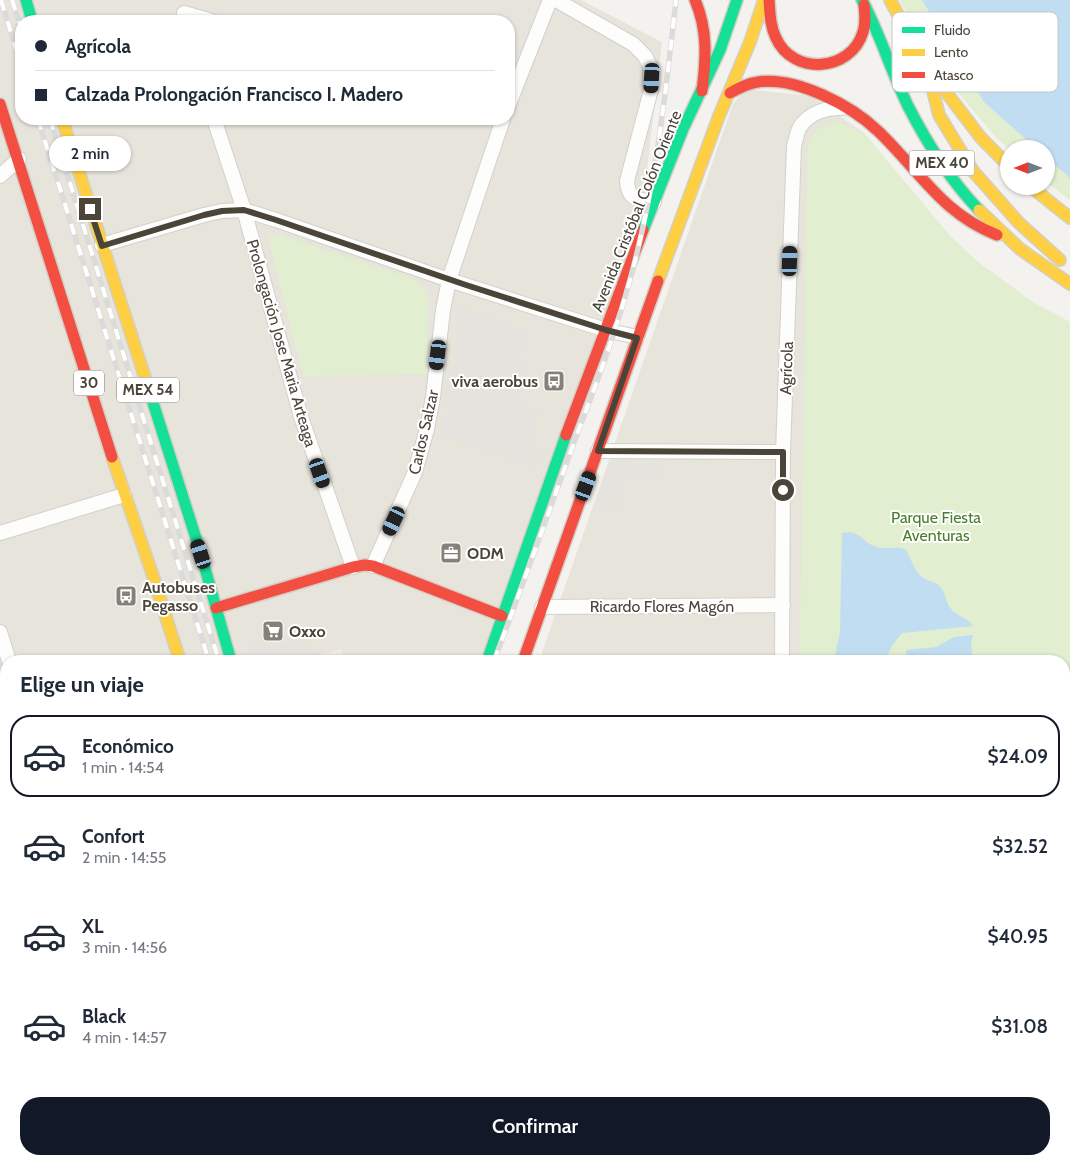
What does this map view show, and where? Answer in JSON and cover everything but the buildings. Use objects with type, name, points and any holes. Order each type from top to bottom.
[{"type":"main road","points":[[26,0],[30,15]]},
{"type":"main road","points":[[695,0],[706,32],[702,91]]},
{"type":"main road","name":"Avenida Cristóbal Colón Oriente","points":[[489,655],[654,202],[684,128],[731,22],[737,0]]},
{"type":"main road","points":[[525,655],[637,338],[719,116],[750,42],[764,0]]},
{"type":"main road","points":[[769,0],[772,28],[779,45],[792,58],[819,66],[837,62],[858,44],[865,26],[863,2]]},
{"type":"main road","name":"MEX 40","points":[[890,0],[897,12]]},
{"type":"main road","name":"MEX 40","points":[[863,2],[892,68]]},
{"type":"main road","points":[[730,93],[737,88],[752,83],[779,80],[814,92],[845,108],[863,118],[878,131],[958,216],[987,232],[1007,238]]},
{"type":"main road","name":"MEX 40","points":[[902,92],[937,156],[973,203],[1007,238],[1034,260],[1070,284]]},
{"type":"main road","points":[[933,92],[939,115],[973,171],[1019,223],[1070,268]]},
{"type":"main road","name":"MEX 40","points":[[946,92],[981,138],[1000,157]]},
{"type":"main road","name":"30","points":[[0,104],[124,495],[157,587],[178,655]]},
{"type":"main road","name":"MEX 54","points":[[64,125],[201,554],[229,655]]},
{"type":"main road","points":[[1041,195],[1070,218]]},
{"type":"main road","points":[[216,608],[365,565],[373,566],[502,616]]},
{"type":"street","points":[[515,89],[550,0]]},
{"type":"street","points":[[556,0],[633,44],[645,56],[650,66],[651,90],[626,181],[629,193],[634,198],[654,202]]},
{"type":"street","name":"Agrícola","points":[[782,655],[783,452],[794,146],[800,127],[814,113],[835,107],[845,108]]},
{"type":"street","name":"Prolongación Jose Maria Arteaga","points":[[216,125],[244,210],[300,417],[353,567]]},
{"type":"street","name":"Carlos Salzar","points":[[373,566],[416,472],[433,397],[443,310],[449,280],[497,125]]},
{"type":"street","points":[[0,176],[18,159]]},
{"type":"street","points":[[102,246],[204,215],[222,211],[244,210],[449,280],[637,338]]},
{"type":"street","points":[[598,451],[783,452]]},
{"type":"street","points":[[0,533],[124,495]]},
{"type":"street","name":"Ricardo Flores Magón","points":[[542,607],[782,605]]},
{"type":"street","points":[[0,632],[7,655]]},
{"type":"shaded area","points":[[0,0],[581,0],[662,42],[636,265],[486,655],[0,655]]},
{"type":"shaded area","points":[[746,89],[811,96],[864,133],[950,236],[979,263],[1034,303],[1070,322],[1070,655],[541,655],[733,104]]},
{"type":"shaded area","points":[[452,304],[529,332],[520,360],[530,365],[519,403],[540,411],[529,450],[542,453],[535,468],[443,437],[456,357],[457,325]]},
{"type":"shaded area","points":[[658,462],[658,479],[628,480],[621,487],[621,506],[595,507],[610,466]]},
{"type":"shaded area","points":[[297,638],[320,655],[250,655],[246,643],[254,641],[271,647]]},
{"type":"shaded area","points":[[342,649],[342,655],[320,654]]},
{"type":"green space","points":[[899,0],[1070,0],[1070,200],[1055,189],[1055,140],[1000,141],[958,92],[1058,92],[1058,12],[906,12]]},
{"type":"green space","name":"Parque Fiesta Aventuras","points":[[841,123],[864,133],[950,236],[979,263],[1034,303],[1070,322],[1070,655],[799,655],[807,155],[810,141],[816,132],[827,125]]},
{"type":"green space","points":[[276,233],[416,280],[428,296],[427,374],[303,376],[268,238]]},
{"type":"water","points":[[922,0],[1070,0],[1070,178],[1055,165],[1055,140],[1027,140],[984,102],[978,92],[1058,92],[1058,12],[929,12]]},
{"type":"water","points":[[850,532],[858,535],[870,544],[878,547],[906,550],[919,574],[940,586],[950,608],[968,620],[973,626],[902,633],[893,644],[888,655],[835,655],[840,632],[842,533]]},
{"type":"water","points":[[973,635],[971,645],[972,655],[906,655],[906,650],[936,647],[954,637]]},
{"type":"railway","points":[[1,0],[15,46]]},
{"type":"railway","points":[[12,0],[17,15]]},
{"type":"railway","points":[[496,655],[615,330],[636,258],[651,185],[663,111],[676,0]]},
{"type":"railway","points":[[40,125],[207,655]]},
{"type":"railway","points":[[52,125],[217,655]]},
{"type":"traffic: fast","points":[[26,0],[30,15]]},
{"type":"traffic: fast","points":[[643,230],[683,129],[720,50],[737,0]]},
{"type":"traffic: fast","points":[[862,0],[892,69]]},
{"type":"traffic: fast","points":[[902,92],[931,147],[949,174],[979,210]]},
{"type":"traffic: fast","points":[[149,390],[201,554],[229,655]]},
{"type":"traffic: fast","points":[[489,655],[566,435]]},
{"type":"traffic: slow","points":[[658,281],[719,116],[750,42],[764,0]]},
{"type":"traffic: slow","points":[[890,0],[897,12]]},
{"type":"traffic: slow","points":[[933,92],[939,115],[973,171],[1019,223],[1060,260]]},
{"type":"traffic: slow","points":[[946,92],[981,138],[1000,157]]},
{"type":"traffic: slow","points":[[64,125],[149,390]]},
{"type":"traffic: slow","points":[[1041,195],[1070,218]]},
{"type":"traffic: slow","points":[[979,210],[1020,249],[1070,284]]},
{"type":"traffic: slow","points":[[112,457],[178,655]]},
{"type":"traffic: jam","points":[[695,0],[702,22],[705,45],[702,91]]},
{"type":"traffic: jam","points":[[769,0],[773,29],[776,38],[784,50],[795,59],[821,64],[835,61],[847,55],[857,45],[864,29],[864,5]]},
{"type":"traffic: jam","points":[[730,93],[751,83],[773,81],[806,88],[839,103],[867,121],[878,131],[946,203],[978,226],[997,235]]},
{"type":"traffic: jam","points":[[0,104],[112,457]]},
{"type":"traffic: jam","points":[[566,435],[643,230]]},
{"type":"traffic: jam","points":[[525,655],[658,281]]},
{"type":"traffic: jam","points":[[216,608],[365,565],[373,566],[502,616]]},
{"type":"place","name":"viva aerobus","points":[[554,381]]},
{"type":"place","name":"ODM","points":[[451,553]]},
{"type":"place","name":"Autobuses Pegasso","points":[[126,596]]},
{"type":"place","name":"Oxxo","points":[[273,631]]},
{"type":"route","points":[[90,209],[102,246],[204,215],[222,211],[244,210],[466,285],[606,330],[637,338],[598,451],[783,452],[783,490]]}]
